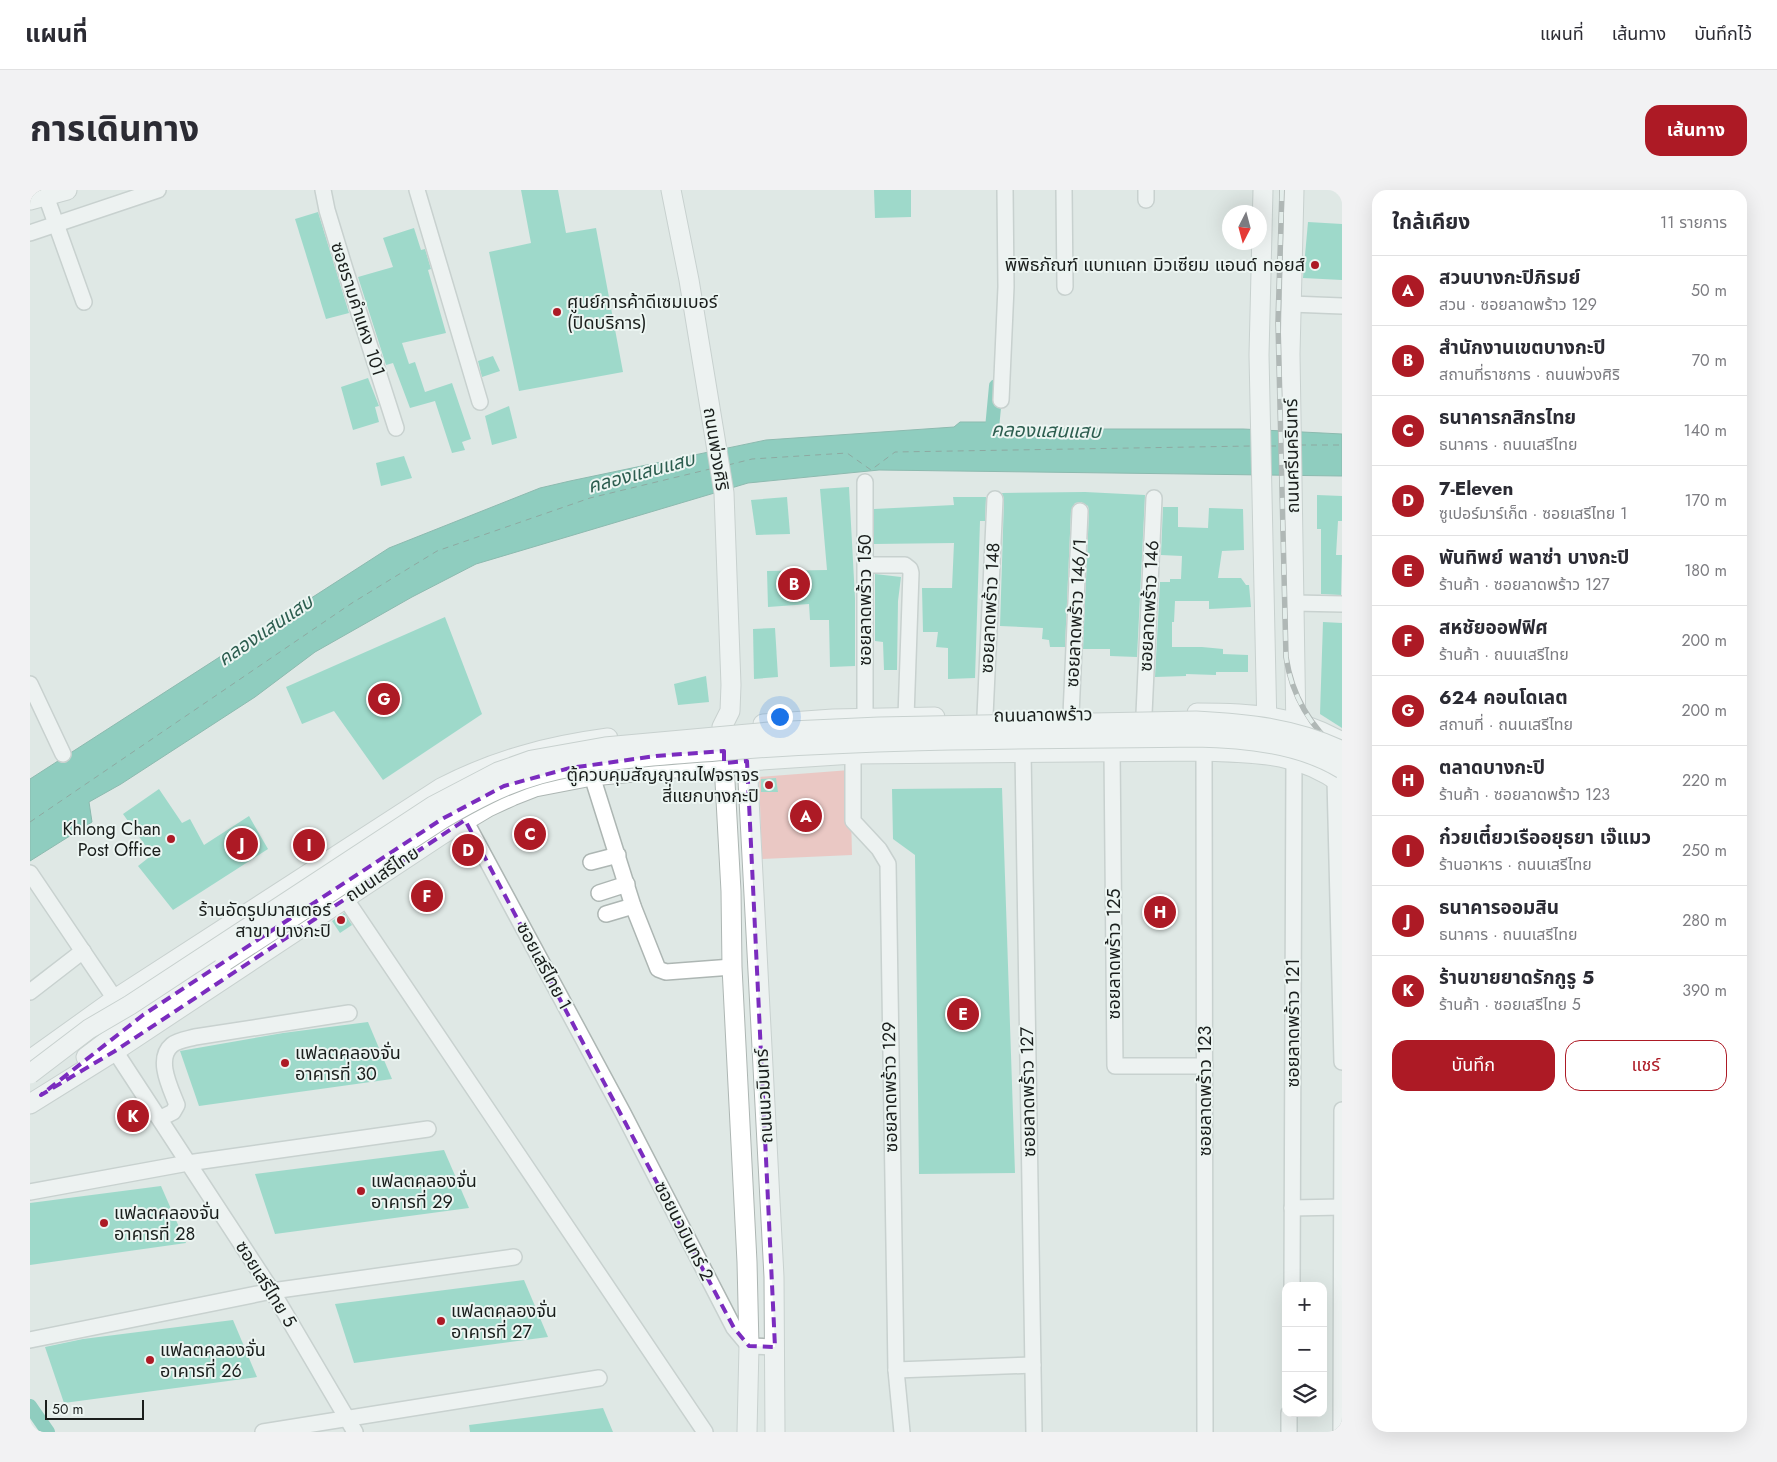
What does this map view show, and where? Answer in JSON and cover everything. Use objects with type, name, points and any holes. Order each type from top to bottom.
[{"type":"main road","points":[[36,195],[67,190]]},
{"type":"main road","name":"ถนนพ่วงศิริ","points":[[671,190],[689,280],[723,491],[727,549],[731,685],[730,721],[724,763]]},
{"type":"main road","name":"ถนนศรีนครินทร์","points":[[1263,190],[1260,355],[1267,753]]},
{"type":"main road","name":"ถนนศรีนครินทร์","points":[[1294,190],[1290,304],[1297,721],[1294,760]]},
{"type":"main road","name":"ถนนลาดพร้าว","points":[[730,721],[1208,713],[1297,721],[1342,742]]},
{"type":"main road","points":[[30,1060],[115,999],[418,802],[487,766],[527,752],[573,743],[730,721]]},
{"type":"main road","name":"ถนนพ่วงศิริ","points":[[730,721],[747,761]]},
{"type":"main road","points":[[30,1074],[89,1029],[130,1005],[433,806],[498,772],[532,760],[606,747],[769,732],[880,727],[1196,721],[1242,723],[1288,730],[1342,751]]},
{"type":"main road","points":[[36,1100],[67,1072],[123,1029],[442,819],[504,786],[539,774],[656,756],[827,743],[1196,737],[1246,740],[1284,747],[1320,758],[1340,777]]},
{"type":"main road","name":"ถนนลาดพร้าว","points":[[747,761],[854,754],[1204,751],[1267,753],[1294,760]]},
{"type":"main road","points":[[1294,760],[1340,777]]},
{"type":"main road","name":"ถนนเสรีไทย","points":[[36,1100],[115,1052],[346,898],[488,807],[535,787],[592,776],[747,761]]},
{"type":"main road","name":"ถนนนวมินทร์","points":[[747,761],[772,1227],[775,1432]]},
{"type":"main road","name":"ถนนนวมินทร์","points":[[724,763],[747,1262],[749,1346],[747,1432]]},
{"type":"main road","points":[[731,924],[756,924]]},
{"type":"street","points":[[30,233],[158,190]]},
{"type":"street","name":"ซอยรามคำแหง 101","points":[[323,190],[342,261],[396,428]]},
{"type":"street","points":[[416,190],[480,402]]},
{"type":"street","points":[[1001,400],[1006,287],[1005,190]]},
{"type":"street","points":[[1064,190],[1065,288]]},
{"type":"street","points":[[36,195],[56,224],[84,302]]},
{"type":"street","points":[[1290,304],[1342,306]]},
{"type":"street","name":"ซอยลาดพร้าว 150","points":[[865,482],[865,718]]},
{"type":"street","name":"ซอยลาดพร้าว 146","points":[[1144,714],[1154,498]]},
{"type":"street","name":"ซอยลาดพร้าว 148","points":[[985,716],[995,500]]},
{"type":"street","name":"ซอยลาดพร้าว 146/1","points":[[1071,715],[1080,511]]},
{"type":"street","points":[[866,565],[905,565],[910,569],[906,717]]},
{"type":"street","points":[[1295,603],[1342,604]]},
{"type":"street","points":[[30,684],[63,754]]},
{"type":"street","name":"ซอยลาดพร้าว 123","points":[[1204,751],[1205,1127],[1203,1228],[1205,1432]]},
{"type":"street","name":"ซอยลาดพร้าว 127","points":[[1023,752],[1034,1432]]},
{"type":"street","name":"ซอยลาดพร้าว 125","points":[[1112,752],[1115,1066],[1205,1066]]},
{"type":"street","name":"ซอยลาดพร้าว 129","points":[[854,754],[853,821],[885,857],[888,864],[896,1370],[902,1432]]},
{"type":"street","name":"ซอยลาดพร้าว 121","points":[[1292,1282],[1294,760]]},
{"type":"street","points":[[592,776],[633,906],[660,971],[732,967]]},
{"type":"street","points":[[1340,777],[1342,1062]]},
{"type":"street","name":"ซอยเสรีไทย 1","points":[[465,820],[623,1113]]},
{"type":"street","points":[[591,862],[618,855]]},
{"type":"street","points":[[30,873],[115,999]]},
{"type":"street","points":[[599,893],[627,884]]},
{"type":"street","points":[[346,898],[705,1432]]},
{"type":"street","points":[[606,914],[633,906]]},
{"type":"street","points":[[30,992],[83,950]]},
{"type":"street","points":[[161,1118],[173,1112],[177,1105],[164,1065],[166,1053],[177,1042],[195,1037],[350,1013]]},
{"type":"street","name":"ซอยเสรีไทย 5","points":[[115,1052],[161,1118],[188,1163],[272,1291],[355,1432]]},
{"type":"street","points":[[1341,1432],[1342,1110]]},
{"type":"street","name":"ซอยนวมินทร์ 2","points":[[623,1113],[734,1328],[749,1346]]},
{"type":"street","points":[[30,1192],[188,1163],[428,1129]]},
{"type":"street","points":[[1292,1208],[1342,1207]]},
{"type":"street","points":[[30,1340],[272,1291],[514,1258]]},
{"type":"street","points":[[749,1346],[775,1347]]},
{"type":"street","points":[[896,1370],[1033,1365]]},
{"type":"street","points":[[263,1432],[599,1378]]},
{"type":"street","points":[[1288,1432],[1289,1417]]},
{"type":"highlighted area","points":[[724,751],[724,763],[747,761],[775,1347],[749,1346],[734,1328],[465,820],[115,1051],[41,1095],[143,1015],[442,819],[504,786],[570,768],[656,756]]},
{"type":"shaded area","points":[[850,770],[852,855],[762,859],[759,777]]},
{"type":"water","name":"คลองแสนแสบ","points":[[960,422],[996,422],[1004,429],[1243,429],[1342,434],[1342,476],[879,470],[748,483],[476,564],[412,597],[315,652],[255,697],[121,784],[89,802],[92,822],[30,861],[30,779],[389,548],[540,488],[570,481],[766,440],[954,427]]},
{"type":"building","name":"ศูนย์การค้าดีเซมเบอร์ (ปิดบริการ)","points":[[521,190],[558,190],[566,233],[596,228],[623,372],[519,391],[489,252],[531,243]]},
{"type":"building","points":[[874,190],[911,190],[911,217],[875,218]]},
{"type":"building","points":[[318,212],[349,313],[326,319],[295,219]]},
{"type":"building","points":[[1308,222],[1342,224],[1342,280],[1303,278]]},
{"type":"building","points":[[414,228],[421,250],[425,249],[431,269],[428,270],[446,333],[402,343],[409,364],[415,362],[425,392],[452,383],[471,439],[462,442],[465,450],[452,453],[435,401],[410,408],[393,363],[386,365],[358,277],[393,267],[383,238]]},
{"type":"building","points":[[493,356],[500,371],[482,377],[478,361]]},
{"type":"building","points":[[368,378],[379,406],[375,407],[379,422],[353,430],[341,387]]},
{"type":"building","points":[[509,406],[517,438],[492,445],[485,416]]},
{"type":"building","points":[[404,456],[412,478],[381,486],[376,463]]},
{"type":"building","points":[[849,487],[855,598],[855,666],[830,667],[829,620],[810,620],[809,604],[768,607],[767,571],[827,570],[820,489]]},
{"type":"building","points":[[1085,492],[1145,495],[1137,657],[1110,656],[1110,649],[1083,649],[1089,511],[1088,506],[1081,502],[1075,503],[1071,511],[1065,647],[1050,647],[1049,640],[1042,639],[1043,628],[1000,626],[1004,499],[1002,493]]},
{"type":"building","points":[[1317,495],[1342,496],[1342,521],[1338,521],[1336,555],[1342,555],[1341,595],[1321,594],[1321,529],[1317,529]]},
{"type":"building","points":[[787,497],[790,534],[756,535],[751,500]]},
{"type":"building","points":[[953,497],[986,497],[985,521],[980,521],[975,678],[948,679],[948,648],[936,647],[938,632],[923,632],[922,588],[952,588],[954,543],[874,544],[874,509],[954,505]]},
{"type":"building","points":[[1163,507],[1178,507],[1178,527],[1208,528],[1209,508],[1243,509],[1244,550],[1222,551],[1218,578],[1241,578],[1246,585],[1249,585],[1251,607],[1209,609],[1209,601],[1175,601],[1174,622],[1172,622],[1172,647],[1223,649],[1223,654],[1248,655],[1248,672],[1216,672],[1216,675],[1186,674],[1186,676],[1155,677],[1160,582],[1170,582],[1170,579],[1181,579],[1182,556],[1161,555]]},
{"type":"building","points":[[875,574],[901,577],[898,601],[897,670],[884,670],[883,642],[875,641]]},
{"type":"building","points":[[445,617],[482,714],[383,780],[334,711],[302,724],[286,687]]},
{"type":"building","points":[[1323,622],[1342,623],[1342,728],[1320,714]]},
{"type":"building","points":[[775,628],[778,677],[754,679],[753,629]]},
{"type":"building","points":[[706,676],[709,702],[678,705],[674,684]]},
{"type":"building","name":"ตู้ควบคุมสัญญาณไฟจราจร สี่แยกบางกะปิ","points":[[776,778],[778,792],[761,792],[761,779]]},
{"type":"building","points":[[1002,788],[1015,1173],[919,1174],[915,855],[893,839],[892,789]]},
{"type":"building","name":"Khlong Chan Post Office","points":[[159,789],[182,823],[190,819],[204,845],[249,816],[268,849],[173,910],[138,866],[152,855],[123,814]]},
{"type":"building","name":"ร้านอัดรูปมาสเตอร์ สาขา บางกะปิ","points":[[344,913],[352,925],[340,933],[332,921]]},
{"type":"building","name":"แฟลตคลองจั่น อาคารที่ 30","points":[[368,1022],[392,1079],[199,1106],[180,1051],[283,1033]]},
{"type":"building","name":"แฟลตคลองจั่น อาคารที่ 29","points":[[444,1150],[469,1208],[275,1234],[255,1174]]},
{"type":"building","name":"แฟลตคลองจั่น อาคารที่ 28","points":[[161,1186],[186,1243],[30,1265],[30,1203]]},
{"type":"building","name":"แฟลตคลองจั่น อาคารที่ 27","points":[[524,1280],[548,1337],[354,1363],[335,1304]]},
{"type":"building","name":"แฟลตคลองจั่น อาคารที่ 26","points":[[233,1320],[257,1377],[64,1403],[45,1347],[83,1339]]},
{"type":"building","points":[[603,1408],[613,1432],[470,1432],[469,1425]]},
{"type":"waterway","name":"คลองแสนแสบ","points":[[991,439],[996,386]]},
{"type":"waterway","points":[[30,1406],[48,1432]]},
{"type":"ferry route","points":[[1300,445],[1342,445]]},
{"type":"ferry route","points":[[728,465],[752,459],[847,453],[871,470],[895,452],[1251,446]]},
{"type":"ferry route","points":[[1270,446],[1284,446]]},
{"type":"ferry route","points":[[30,822],[352,603],[437,551],[590,498],[710,469]]},
{"type":"railway","points":[[1282,190],[1278,322],[1286,657],[1293,685],[1305,711],[1321,734],[1342,754]]},
{"type":"place","name":"พิพิธภัณฑ์ แบทแคท มิวเซียม แอนด์ ทอยส์","points":[[1315,265]]},
{"type":"place","name":"ศูนย์การค้าดีเซมเบอร์ (ปิดบริการ)","points":[[557,312]]},
{"type":"place","name":"สำนักงานเขตบางกะปิ","points":[[794,584]]},
{"type":"place","name":"624 คอนโดเลต","points":[[384,699]]},
{"type":"place","name":"ตู้ควบคุมสัญญาณไฟจราจร สี่แยกบางกะปิ","points":[[769,785]]},
{"type":"place","name":"สวนบางกะปิภิรมย์","points":[[806,816]]},
{"type":"place","name":"ธนาคารกสิกรไทย","points":[[530,834]]},
{"type":"place","name":"Khlong Chan Post Office","points":[[171,839]]},
{"type":"place","name":"ธนาคารออมสิน","points":[[242,844]]},
{"type":"place","name":"ก๋วยเตี๋ยวเรืออยุธยา เจ๊แมว","points":[[309,845]]},
{"type":"place","name":"7-Eleven","points":[[468,850]]},
{"type":"place","name":"สหชัยออฟฟิศ","points":[[427,896]]},
{"type":"place","name":"ตลาดบางกะปิ","points":[[1160,912]]},
{"type":"place","name":"ร้านอัดรูปมาสเตอร์ สาขา บางกะปิ","points":[[341,920]]},
{"type":"place","name":"พันทิพย์ พลาซ่า บางกะปิ","points":[[963,1014]]},
{"type":"place","name":"แฟลตคลองจั่น อาคารที่ 30","points":[[285,1063]]},
{"type":"place","name":"ร้านขายยาดรักกูรู 5","points":[[133,1116]]},
{"type":"place","name":"แฟลตคลองจั่น อาคารที่ 29","points":[[361,1191]]},
{"type":"place","name":"แฟลตคลองจั่น อาคารที่ 28","points":[[104,1223]]},
{"type":"place","name":"แฟลตคลองจั่น อาคารที่ 27","points":[[441,1321]]},
{"type":"place","name":"แฟลตคลองจั่น อาคารที่ 26","points":[[150,1360]]}]
